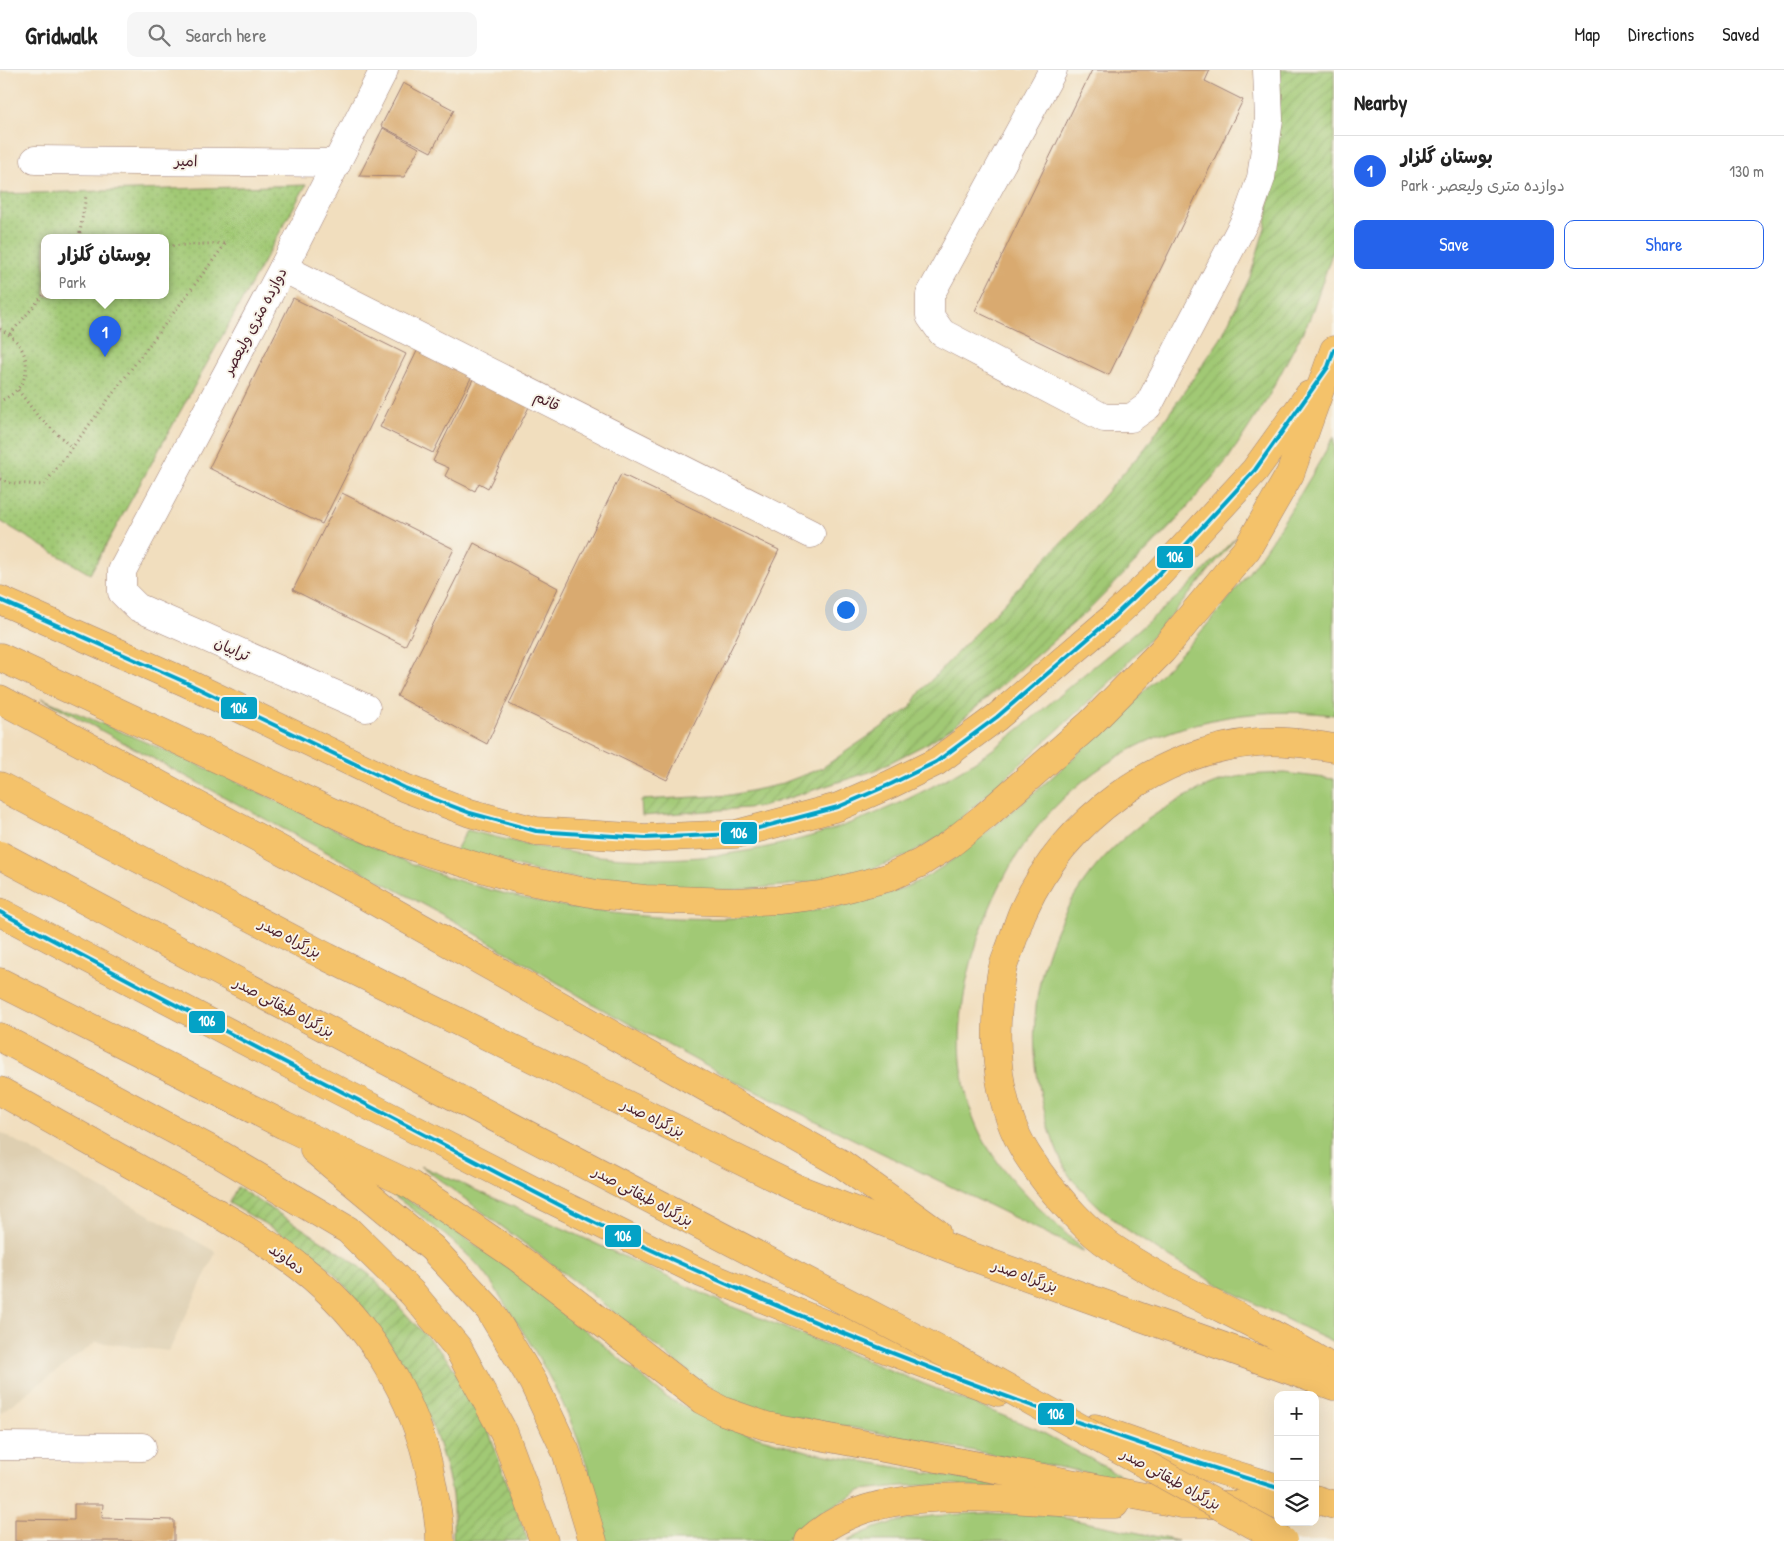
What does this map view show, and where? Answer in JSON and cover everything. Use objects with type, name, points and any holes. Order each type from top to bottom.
[{"type":"main road","points":[[0,600],[185,682],[405,788],[470,813],[536,831],[645,838],[736,834],[838,807],[891,784],[936,762],[997,717],[1104,626],[1159,574],[1255,470],[1331,358]]},
{"type":"main road","points":[[0,657],[383,836],[519,879],[596,894],[645,899],[734,902],[778,900],[847,889],[887,878],[920,864],[950,844],[1091,723],[1162,651],[1247,549],[1290,474],[1331,358]]},
{"type":"main road","points":[[0,700],[352,888],[842,1164],[970,1256]]},
{"type":"main road","points":[[1334,748],[1308,744],[1258,742],[1201,753],[1151,775],[1114,798],[1083,825],[1053,859],[1024,908],[1002,971],[995,1038],[999,1076],[1013,1128],[1030,1160],[1053,1191],[1102,1240],[1168,1282],[1298,1346],[1334,1370]]},
{"type":"main road","name":"بزرگراه صدر","points":[[0,786],[327,957],[796,1188],[970,1256],[1334,1386]]},
{"type":"main road","name":"بزرگراه طبقاتی صدر","points":[[0,855],[419,1078],[952,1357],[1283,1541]]},
{"type":"main road","points":[[0,912],[355,1099],[548,1198],[701,1273],[888,1350],[1038,1408],[1186,1460],[1274,1487]]},
{"type":"main road","points":[[0,982],[284,1125],[411,1184],[517,1257],[679,1384],[723,1411],[766,1426],[1182,1504]]},
{"type":"main road","points":[[0,1037],[221,1155],[348,1230],[412,1294],[458,1348],[504,1433],[544,1541]]},
{"type":"main road","name":"دماوند","points":[[0,1091],[251,1232],[301,1267],[349,1312],[380,1353],[401,1388],[416,1422],[426,1452],[440,1541]]},
{"type":"main road","points":[[284,1125],[432,1248],[489,1309],[533,1382],[566,1452],[593,1541]]},
{"type":"main road","points":[[809,1541],[841,1519],[874,1506],[912,1499],[979,1499],[1105,1504],[1274,1505]]},
{"type":"main road","points":[[1319,1500],[1334,1505]]},
{"type":"main road","points":[[1319,1508],[1334,1510]]},
{"type":"street","name":"دوازده متری ولیعصر","points":[[122,571],[283,268],[384,70]]},
{"type":"street","points":[[1053,70],[930,295],[930,316],[942,333],[1104,418],[1131,418],[1148,406],[1248,215],[1261,178],[1269,119],[1267,70]]},
{"type":"street","name":"امیر","points":[[35,160],[337,163]]},
{"type":"street","name":"قائم","points":[[283,268],[811,534]]},
{"type":"street","name":"ترابیان","points":[[122,571],[122,592],[137,607],[366,708]]},
{"type":"street","points":[[0,1446],[142,1447]]},
{"type":"path","points":[[81,234],[92,160]]},
{"type":"path","points":[[0,479],[11,484],[44,485],[226,243],[169,246]]},
{"type":"path","points":[[11,334],[41,298]]},
{"type":"path","points":[[0,327],[11,334],[19,343],[25,354],[27,367],[24,380],[18,390],[0,401]]},
{"type":"path","points":[[18,390],[37,415],[72,448]]},
{"type":"shaded area","points":[[0,1132],[216,1252],[169,1351],[96,1342],[0,1413]]},
{"type":"green space","points":[[1279,70],[1334,70],[1334,248],[1310,318],[1266,401],[1228,459],[1173,524],[1090,609],[957,724],[928,743],[873,771],[760,807],[642,816],[641,800],[731,795],[778,785],[822,768],[910,708],[921,691],[1085,517],[1146,447],[1221,338],[1250,277],[1266,224],[1275,157]]},
{"type":"green space","points":[[306,185],[90,574],[0,521],[0,194]]},
{"type":"green space","points":[[1334,436],[1334,715],[1270,713],[1211,720],[1156,738],[1106,764],[1062,800],[1025,844],[995,896],[973,956],[964,996],[960,1037],[963,1077],[973,1117],[993,1156],[1007,1173],[1037,1206],[1085,1252],[730,1079],[593,1004],[456,922],[41,698],[233,780],[386,853],[449,877],[492,890],[537,901],[584,909],[676,918],[765,916],[838,907],[891,893],[920,880],[944,866],[1030,796],[1123,711],[1182,653],[1218,613],[1287,516]]},
{"type":"green space","points":[[1239,534],[1183,602],[1110,682],[944,834],[911,854],[867,871],[824,880],[732,890],[676,889],[550,875],[456,850],[467,830],[574,853],[658,859],[705,857],[752,850],[798,840],[843,826],[930,788],[986,754],[1014,733],[1177,597]]},
{"type":"green space","points":[[1284,773],[1334,779],[1334,1342],[1184,1266],[1141,1239],[1114,1219],[1101,1209],[1073,1181],[1063,1164],[1049,1129],[1038,1080],[1034,1039],[1037,998],[1046,959],[1060,922],[1080,888],[1105,857],[1134,829],[1169,806],[1200,790],[1224,780],[1238,777]]},
{"type":"green space","points":[[333,1155],[430,1214],[510,1268],[666,1397],[724,1427],[810,1452],[1050,1494],[948,1485],[901,1486],[862,1490],[820,1513],[784,1541],[606,1541],[588,1470],[562,1402],[543,1365],[489,1279],[475,1262],[442,1232],[389,1192]]},
{"type":"green space","points":[[421,1166],[571,1232],[723,1303],[1036,1429],[1131,1481],[765,1411],[732,1400],[697,1379],[581,1286]]},
{"type":"green space","points":[[237,1187],[344,1255],[371,1276],[449,1361],[488,1429],[528,1541],[453,1541],[452,1495],[439,1445],[420,1398],[395,1353],[355,1298],[326,1266],[287,1237],[229,1203]]},
{"type":"green space","points":[[985,1513],[1050,1515],[1178,1541],[848,1541],[881,1526],[915,1518]]},
{"type":"building","points":[[1092,70],[1210,70],[1205,81],[1243,100],[1109,375],[975,311]]},
{"type":"building","points":[[403,83],[454,110],[431,152],[381,126]]},
{"type":"building","points":[[383,128],[419,148],[404,177],[359,176]]},
{"type":"building","points":[[293,298],[406,354],[322,524],[209,468]]},
{"type":"building","points":[[421,343],[475,370],[433,453],[380,427]]},
{"type":"building","points":[[477,371],[533,399],[488,488],[479,483],[475,491],[445,476],[449,468],[433,461]]},
{"type":"building","points":[[621,474],[779,550],[667,780],[509,704]]},
{"type":"building","points":[[342,493],[454,549],[405,646],[293,590]]},
{"type":"building","points":[[474,543],[558,588],[487,744],[397,696]]},
{"type":"building","points":[[74,1504],[103,1504],[102,1518],[174,1520],[174,1541],[15,1541],[15,1519],[74,1520]]},
{"type":"transit line","name":"106","points":[[0,600],[185,682],[405,788],[470,813],[536,831],[645,838],[736,834],[838,807],[891,784],[936,762],[997,717],[1111,619],[1159,574],[1255,470],[1328,367],[1334,350]]},
{"type":"transit line","name":"106","points":[[0,912],[538,1194],[671,1259],[820,1324],[971,1383],[1124,1438],[1274,1487]]},
{"type":"place","name":"بوستان گلزار","points":[[105,357]]}]
